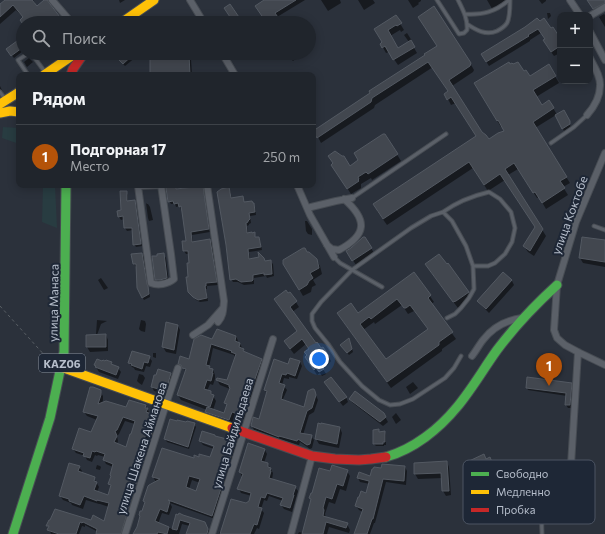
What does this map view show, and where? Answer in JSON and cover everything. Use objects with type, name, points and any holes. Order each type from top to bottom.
[{"type":"main road","points":[[131,16],[154,0]]},
{"type":"main road","points":[[49,72],[66,60]]},
{"type":"main road","points":[[72,72],[79,60]]},
{"type":"main road","points":[[3,102],[16,94]]},
{"type":"main road","points":[[0,113],[16,112]]},
{"type":"main road","name":"улица Манаса","points":[[13,534],[50,418],[64,352],[66,188]]},
{"type":"main road","points":[[61,367],[312,456],[355,460],[378,458],[397,453],[413,445],[433,430],[457,407],[498,348],[522,318],[557,285]]},
{"type":"street","points":[[52,0],[66,16]]},
{"type":"street","points":[[190,0],[200,16]]},
{"type":"street","points":[[570,0],[578,12]]},
{"type":"street","points":[[593,14],[605,7]]},
{"type":"street","points":[[574,12],[575,8]]},
{"type":"street","points":[[593,38],[605,60]]},
{"type":"street","points":[[226,60],[233,72]]},
{"type":"street","points":[[587,115],[591,111],[598,97],[601,85],[593,63]]},
{"type":"street","name":"улица Коктобе","points":[[605,153],[576,222],[557,285],[554,321],[554,330],[559,340],[578,352],[605,365]]},
{"type":"street","points":[[138,188],[151,283],[156,285],[170,282],[174,279],[162,188]]},
{"type":"street","points":[[207,188],[224,308],[222,317],[218,322]]},
{"type":"street","points":[[298,188],[307,208],[334,257]]},
{"type":"street","points":[[307,208],[352,198]]},
{"type":"street","points":[[327,244],[332,249],[339,250],[348,246],[358,236],[362,227],[360,217],[352,206],[344,199]]},
{"type":"street","points":[[193,335],[208,325],[224,308]]},
{"type":"street","points":[[472,356],[491,331],[513,319],[522,318]]},
{"type":"street","name":"улица Байдильдаева","points":[[212,534],[273,339]]},
{"type":"street","points":[[571,460],[578,352]]},
{"type":"street","name":"улица Шакена Айманова","points":[[125,534],[178,368]]},
{"type":"street","points":[[291,534],[312,456]]},
{"type":"lane","points":[[437,0],[459,34],[464,33],[467,30],[467,24],[465,14],[458,0]]},
{"type":"lane","points":[[467,24],[484,32],[493,33],[502,28],[508,22],[510,0]]},
{"type":"lane","points":[[465,14],[486,13],[504,5],[510,0]]},
{"type":"lane","points":[[18,60],[26,72]]},
{"type":"lane","points":[[35,60],[44,72]]},
{"type":"lane","points":[[0,92],[3,102]]},
{"type":"lane","points":[[551,144],[587,115]]},
{"type":"lane","points":[[352,198],[446,134]]},
{"type":"lane","points":[[461,356],[454,368],[445,378],[413,399],[400,404],[390,405],[379,400],[362,386],[340,362],[315,328],[312,321],[312,314],[321,302],[352,270],[410,228],[471,197],[489,192],[500,199],[511,212],[515,228],[512,242],[505,254],[495,263],[488,266],[473,266]]},
{"type":"lane","points":[[443,212],[452,221],[466,246],[473,266],[474,289],[461,308],[455,314],[447,318]]},
{"type":"lane","points":[[594,226],[605,230]]},
{"type":"lane","points":[[334,257],[340,263],[382,287]]},
{"type":"path","points":[[0,306],[47,358],[61,367]]},
{"type":"green space","points":[[3,127],[16,128],[16,143],[2,138]]},
{"type":"green space","points":[[43,188],[55,188],[57,228],[42,222]]},
{"type":"building","points":[[5,0],[32,0],[37,6],[44,0],[47,0],[59,16],[22,16],[13,5],[0,17],[0,4]]},
{"type":"building","points":[[264,0],[296,0],[275,13],[277,16],[262,16],[255,6]]},
{"type":"building","points":[[587,0],[605,0],[605,3],[593,9]]},
{"type":"building","points":[[230,4],[238,16],[229,16],[224,8]]},
{"type":"building","points":[[434,6],[471,63],[470,66],[449,80],[482,132],[489,139],[504,131],[474,83],[509,62],[510,64],[513,64],[518,62],[524,71],[526,70],[530,76],[549,64],[556,76],[533,90],[542,105],[549,100],[554,108],[533,122],[567,177],[560,181],[565,188],[542,203],[535,192],[533,193],[514,163],[505,169],[543,229],[530,251],[523,246],[535,227],[500,174],[484,185],[469,162],[383,219],[373,204],[476,136],[451,97],[447,100],[444,94],[448,91],[428,62],[372,98],[371,102],[317,138],[316,136],[316,129],[370,93],[369,91],[437,46],[418,17]]},
{"type":"building","points":[[396,15],[402,23],[388,30],[398,48],[411,40],[415,47],[393,60],[385,46],[382,48],[380,44],[382,42],[374,29]]},
{"type":"building","points":[[537,18],[540,21],[544,18],[557,33],[557,48],[551,52],[538,29],[486,62],[481,54]]},
{"type":"building","points":[[16,42],[16,52],[11,56],[6,49]]},
{"type":"building","points":[[119,60],[127,60],[123,64]]},
{"type":"building","points":[[150,60],[189,60],[190,72],[150,72]]},
{"type":"building","points":[[564,110],[570,124],[562,129],[555,115]]},
{"type":"building","points":[[385,134],[398,154],[368,174],[366,172],[358,177],[359,181],[347,189],[331,165],[333,163],[328,156],[335,151],[344,156],[350,166],[358,160],[354,153]]},
{"type":"building","points":[[166,188],[203,188],[209,229],[191,232],[192,242],[210,239],[217,282],[206,283],[207,298],[198,300],[188,292],[186,277],[188,277],[187,263],[189,263],[188,251],[183,251],[182,241],[186,241],[181,206],[179,207],[178,203],[174,204],[173,201],[168,202]]},
{"type":"building","points":[[229,188],[231,198],[243,196],[244,202],[252,201],[254,203],[255,212],[249,213],[250,219],[246,223],[247,233],[255,232],[255,237],[259,237],[261,247],[248,249],[249,259],[259,257],[258,252],[265,261],[271,260],[272,274],[264,275],[264,273],[253,275],[252,281],[241,282],[236,279],[230,280],[217,192],[221,189]]},
{"type":"building","points":[[120,191],[127,191],[127,201],[135,200],[141,244],[133,245],[132,228],[124,228],[123,216],[118,217],[117,211],[121,210]]},
{"type":"building","points":[[365,237],[372,248],[352,261],[346,251]]},
{"type":"building","points":[[582,237],[605,240],[605,262],[579,258]]},
{"type":"building","points":[[305,248],[307,252],[317,259],[319,268],[310,273],[313,278],[307,285],[299,290],[283,264],[283,260]]},
{"type":"building","points":[[142,253],[149,294],[142,298],[137,288],[136,264],[133,264],[131,254]]},
{"type":"building","points":[[164,253],[167,278],[155,280],[152,256],[157,256],[157,254]]},
{"type":"building","points":[[439,254],[447,264],[448,263],[469,292],[453,302],[425,264]]},
{"type":"building","points":[[414,272],[431,295],[428,298],[453,332],[439,342],[439,345],[387,382],[337,313],[351,303],[358,313]],"holes":[[[397,299],[404,308],[410,305],[428,329],[386,359],[360,324],[369,317],[371,319]]]},
{"type":"building","points":[[503,272],[512,280],[486,309],[477,301]]},
{"type":"building","points":[[286,290],[288,293],[290,292],[297,301],[290,307],[316,343],[317,342],[321,348],[323,347],[329,356],[321,364],[324,369],[319,372],[316,368],[314,370],[305,357],[307,355],[304,352],[309,349],[302,339],[290,349],[284,341],[297,331],[274,299]]},
{"type":"building","points":[[166,322],[178,325],[174,350],[162,347]]},
{"type":"building","points":[[217,329],[236,336],[235,341],[240,343],[239,347],[244,349],[243,351],[262,359],[243,416],[232,412],[229,420],[205,412],[207,407],[224,413],[227,404],[224,403],[230,388],[229,385],[216,380],[217,378],[227,380],[236,354],[231,352],[232,351],[211,344],[206,365],[213,369],[213,373],[211,381],[207,380],[204,389],[211,391],[211,394],[214,395],[210,407],[177,395],[186,369],[182,368],[181,365],[178,364],[180,356],[189,359],[194,339],[201,335],[212,339]]},
{"type":"building","points":[[106,334],[106,347],[86,347],[86,335]]},
{"type":"building","points":[[349,338],[352,349],[347,353],[340,345]]},
{"type":"building","points":[[132,351],[150,356],[148,363],[144,362],[142,369],[128,363]]},
{"type":"building","points":[[290,358],[300,361],[295,376],[287,373],[286,375],[282,374],[279,383],[285,385],[281,399],[304,407],[308,391],[314,389],[316,395],[312,408],[307,411],[300,433],[312,435],[310,444],[307,445],[298,439],[297,441],[279,437],[251,426],[253,417],[259,419],[267,391],[264,390],[274,359],[288,364]]},
{"type":"building","points":[[97,359],[112,362],[111,364],[119,367],[116,375],[95,367],[96,366],[94,365]]},
{"type":"building","points":[[158,369],[171,373],[166,391],[151,387],[154,375],[156,375]]},
{"type":"building","points":[[331,377],[347,397],[339,402],[324,382]]},
{"type":"building","points":[[527,377],[572,383],[570,405],[565,405],[566,393],[526,388]]},
{"type":"building","points":[[90,387],[93,387],[101,390],[98,404],[106,401],[126,407],[129,400],[146,405],[145,408],[148,408],[146,412],[158,416],[151,435],[146,434],[143,443],[148,444],[148,447],[142,466],[132,472],[139,474],[121,534],[96,534],[97,529],[83,522],[80,522],[76,534],[59,534],[47,530],[49,526],[46,526],[55,509],[91,520],[93,515],[104,521],[109,503],[97,501],[84,496],[80,505],[59,496],[69,463],[80,466],[78,471],[95,477],[94,481],[97,482],[94,490],[108,495],[111,485],[108,484],[113,464],[103,460],[105,454],[92,451],[90,458],[83,456],[84,453],[72,449],[79,428],[91,432],[98,416],[83,412]],"holes":[[[123,417],[135,421],[126,447],[114,442],[117,436],[115,431],[117,430]]]},
{"type":"building","points":[[355,391],[384,413],[386,417],[380,422],[349,399]]},
{"type":"building","points":[[170,419],[195,423],[188,447],[164,439]]},
{"type":"building","points":[[318,423],[340,427],[337,444],[315,439]]},
{"type":"building","points":[[379,429],[379,432],[385,431],[385,442],[383,442],[383,444],[373,444],[373,430]]},
{"type":"building","points":[[202,431],[235,441],[212,516],[168,500],[170,501],[167,512],[160,509],[155,521],[169,527],[167,534],[158,532],[157,534],[133,534],[137,527],[140,511],[142,511],[145,502],[143,501],[148,486],[160,479],[152,477],[162,448],[194,458],[194,455],[199,457],[199,454],[210,457],[214,446],[199,441]],"holes":[[[189,476],[200,479],[196,491],[186,487]]]},
{"type":"building","points":[[248,443],[265,449],[261,461],[268,463],[268,467],[271,468],[269,478],[296,486],[290,508],[280,505],[283,498],[267,493],[265,498],[261,497],[258,507],[262,508],[257,525],[254,524],[250,534],[220,534],[231,499],[246,503],[249,501],[251,493],[237,489],[243,474],[239,472]]},
{"type":"building","points":[[484,454],[486,459],[490,457],[491,460],[471,460]]},
{"type":"building","points":[[447,461],[449,491],[442,491],[441,473],[414,474],[414,463]]},
{"type":"building","points":[[382,464],[405,466],[404,481],[383,479],[373,519],[367,534],[354,534],[363,509],[355,506],[361,491],[366,493],[369,482],[357,478],[359,472],[370,476],[374,467],[381,468]]},
{"type":"building","points":[[332,465],[348,470],[343,486],[337,484],[332,499],[326,497],[323,508],[323,516],[348,523],[346,528],[326,522],[323,534],[302,534],[311,499],[309,498],[312,493],[319,468],[330,471]]},
{"type":"building","points":[[179,513],[205,522],[208,529],[207,534],[186,534],[190,523],[180,520],[177,530],[172,529],[176,514],[178,515]]},
{"type":"traffic: fast","points":[[13,534],[50,418],[64,352],[66,188]]},
{"type":"traffic: fast","points":[[386,457],[406,449],[416,443],[434,430],[450,415],[473,386],[497,350],[533,308],[557,285]]},
{"type":"traffic: slow","points":[[131,16],[154,0]]},
{"type":"traffic: slow","points":[[48,72],[66,60]]},
{"type":"traffic: slow","points":[[0,104],[16,94]]},
{"type":"traffic: slow","points":[[0,113],[16,112]]},
{"type":"traffic: slow","points":[[61,367],[232,428]]},
{"type":"traffic: jam","points":[[72,72],[79,60]]},
{"type":"traffic: jam","points":[[232,428],[312,456],[359,460],[386,457]]},
{"type":"place","name":"Подгорная 17","points":[[549,386]]}]
